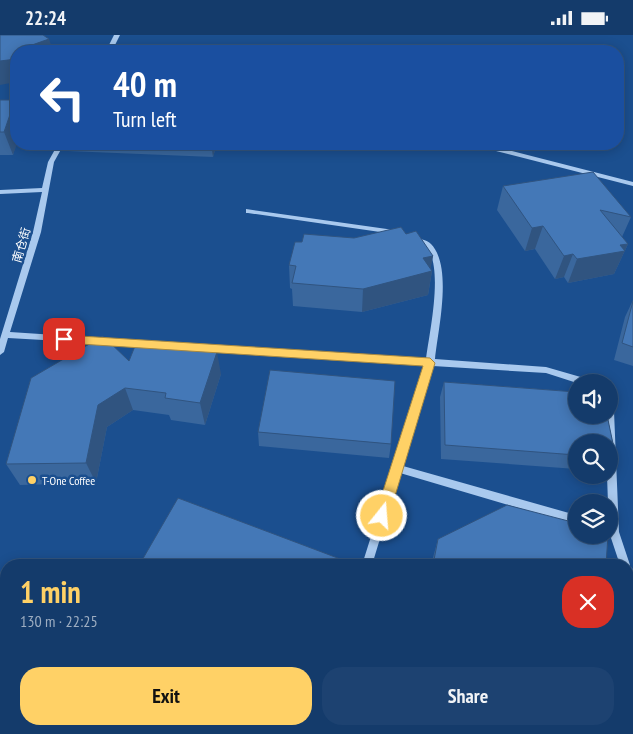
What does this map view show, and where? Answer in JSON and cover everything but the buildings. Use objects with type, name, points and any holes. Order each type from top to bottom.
[{"type":"street","name":"南仓街","points":[[0,352],[37,232],[51,161],[57,150]]},
{"type":"street","points":[[500,150],[633,184]]},
{"type":"street","points":[[0,192],[46,190]]},
{"type":"street","points":[[248,211],[395,232],[427,244],[436,257],[440,282],[430,363],[369,559]]},
{"type":"street","points":[[610,424],[611,494]]},
{"type":"street","points":[[397,468],[568,518]]},
{"type":"street","points":[[617,544],[623,559]]},
{"type":"lane","points":[[6,335],[546,370],[568,376]]},
{"type":"place","name":"T-One Coffee","points":[[32,480]]},
{"type":"route","points":[[64,339],[430,363],[382,516]]}]
